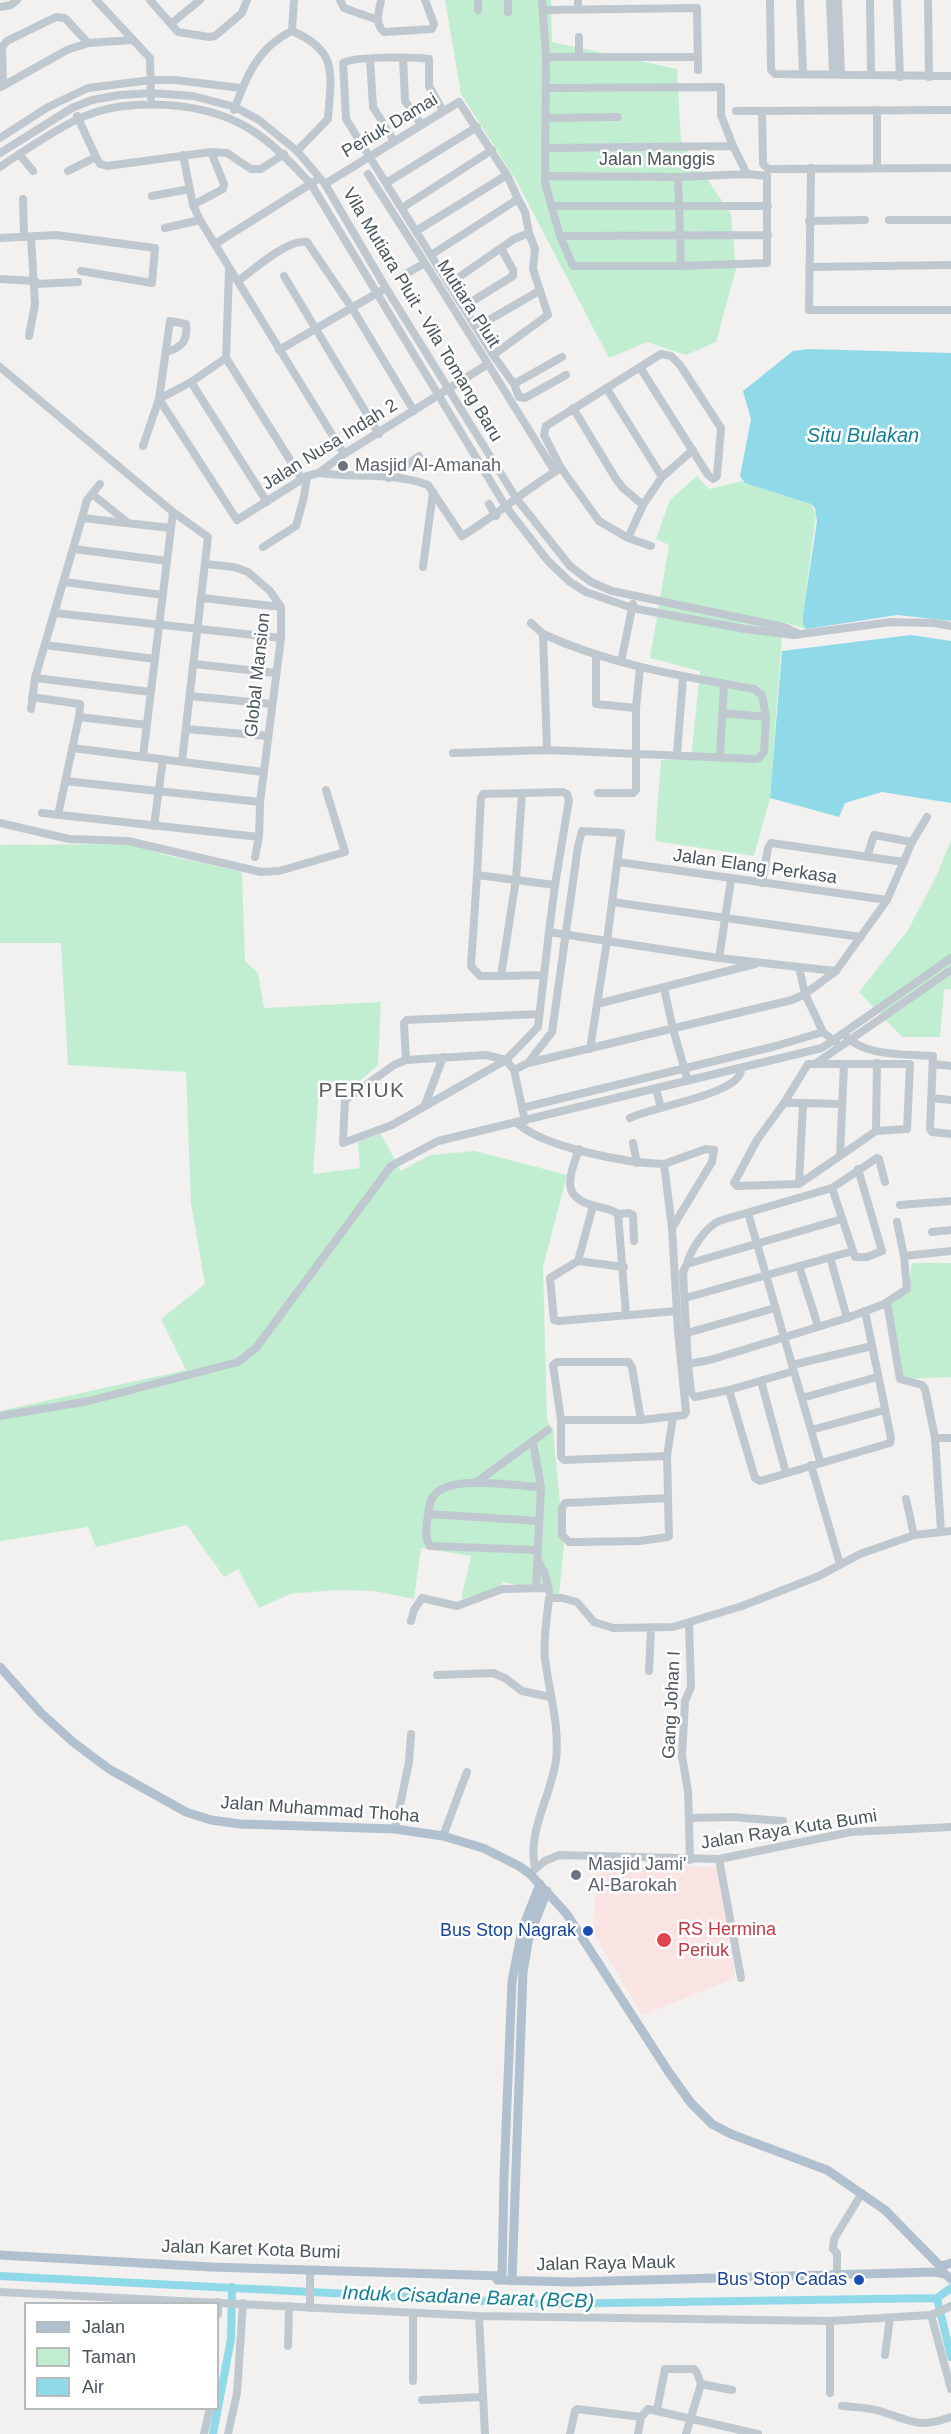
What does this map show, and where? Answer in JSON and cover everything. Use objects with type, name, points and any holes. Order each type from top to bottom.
[{"type":"main road","name":"Jalan Muhammad Thoha","points":[[0,1667],[41,1713],[74,1742],[109,1768],[186,1812],[211,1820],[240,1824],[395,1830],[443,1836],[504,1857],[533,1871],[543,1888],[566,1913],[668,2071],[691,2103],[712,2124],[731,2134],[827,2170],[862,2193],[946,2265]]},
{"type":"main road","points":[[512,2260],[502,2260],[504,2177],[512,2101],[518,1972],[522,1930],[543,1888]]},
{"type":"main road","points":[[512,2101],[514,2177],[512,2281]]},
{"type":"main road","points":[[504,2177],[514,2177]]},
{"type":"main road","name":"Jalan Karet Kota Bumi","points":[[0,2255],[259,2268],[502,2276],[502,2260]]},
{"type":"main road","name":"Jalan Raya Mauk","points":[[259,2268],[310,2274],[571,2282],[936,2272],[949,2277]]},
{"type":"street","points":[[0,7],[10,5],[17,0]]},
{"type":"street","points":[[96,0],[150,58],[152,104]]},
{"type":"street","points":[[150,0],[178,32],[212,37],[242,13],[247,0]]},
{"type":"street","points":[[172,23],[200,0]]},
{"type":"street","points":[[292,31],[294,0]]},
{"type":"street","points":[[340,0],[344,8],[378,20]]},
{"type":"street","points":[[381,0],[378,20],[379,27],[384,32],[432,29],[434,24],[425,0]]},
{"type":"street","points":[[478,0],[478,10]]},
{"type":"street","points":[[508,0],[508,12]]},
{"type":"street","points":[[542,0],[546,57],[545,183],[551,206],[560,236],[573,266],[767,263],[768,206],[551,206]]},
{"type":"street","points":[[578,0],[578,9]]},
{"type":"street","points":[[770,0],[771,70],[775,74],[803,72],[900,77],[951,76]]},
{"type":"street","points":[[800,0],[803,72]]},
{"type":"street","points":[[830,0],[837,73]]},
{"type":"street","points":[[837,73],[838,0]]},
{"type":"street","points":[[870,0],[871,74]]},
{"type":"street","points":[[897,0],[900,77]]},
{"type":"street","points":[[928,0],[929,76]]},
{"type":"street","points":[[543,10],[578,9],[608,4],[696,4],[698,70]]},
{"type":"street","points":[[88,43],[65,18],[56,16],[7,41],[2,47],[2,87],[67,50],[88,43],[133,40]]},
{"type":"street","points":[[230,119],[250,70],[271,44],[292,31]]},
{"type":"street","points":[[292,31],[310,39],[325,53],[330,85],[328,119],[297,151]]},
{"type":"street","points":[[579,37],[579,57]]},
{"type":"street","points":[[546,57],[697,57]]},
{"type":"street","points":[[403,58],[405,101],[421,124]]},
{"type":"street","points":[[370,59],[373,107],[394,141]]},
{"type":"street","points":[[443,111],[429,86],[429,59],[347,60],[342,65],[344,114],[368,157],[493,355],[514,384],[519,397],[525,399],[566,375]]},
{"type":"street","points":[[0,138],[48,107],[88,88],[151,80],[175,80],[241,88]]},
{"type":"street","points":[[546,88],[721,87],[721,115],[747,174]]},
{"type":"street","points":[[88,88],[92,100]]},
{"type":"street","name":"Vila Mutiara Pluit - Vila Tomang Baru","points":[[0,153],[72,108],[92,100],[120,95],[151,93],[193,96],[235,107],[259,120],[297,151],[322,181],[516,498],[570,566],[591,582],[612,591],[784,627],[799,634]]},
{"type":"street","name":"Periuk Damai","points":[[322,181],[368,157],[459,102],[462,103],[507,175],[525,212],[535,249],[532,269],[548,315],[493,355]]},
{"type":"street","name":"Vila Mutiara Pluit - Vila Tomang Baru","points":[[0,167],[79,118],[114,108],[152,104],[206,111],[230,119],[250,129],[284,154],[311,184],[376,294],[440,394],[506,507],[548,561],[570,582],[586,592],[632,608],[745,629],[799,634],[891,622],[951,626]]},
{"type":"street","points":[[72,108],[79,118],[96,158],[100,164],[107,166],[211,152],[227,153],[251,169],[261,169],[284,154]]},
{"type":"street","points":[[877,110],[877,168]]},
{"type":"street","points":[[736,111],[951,110]]},
{"type":"street","points":[[762,111],[763,164],[766,168],[951,168]]},
{"type":"street","points":[[546,118],[618,117]]},
{"type":"street","points":[[20,124],[27,135]]},
{"type":"street","points":[[386,183],[477,127]]},
{"type":"street","points":[[545,148],[733,146]]},
{"type":"street","points":[[402,208],[492,150]]},
{"type":"street","points":[[193,205],[223,189],[224,184],[211,152]]},
{"type":"street","points":[[19,154],[33,171]]},
{"type":"street","points":[[183,155],[193,205],[200,220],[229,271],[344,454]]},
{"type":"street","points":[[69,171],[96,158]]},
{"type":"street","points":[[811,168],[810,311],[951,310]]},
{"type":"street","points":[[368,174],[425,263]]},
{"type":"street","points":[[416,231],[507,175]]},
{"type":"street","name":"Jalan Manggis","points":[[546,176],[763,175],[768,178],[768,206]]},
{"type":"street","points":[[678,177],[681,266]]},
{"type":"street","points":[[215,244],[311,184],[322,181]]},
{"type":"street","points":[[152,196],[190,189]]},
{"type":"street","points":[[23,199],[35,282],[35,304],[29,336]]},
{"type":"street","points":[[431,255],[518,199]]},
{"type":"street","points":[[165,228],[200,220]]},
{"type":"street","points":[[809,221],[866,220]]},
{"type":"street","points":[[889,220],[951,220]]},
{"type":"street","points":[[449,284],[514,239],[530,233]]},
{"type":"street","points":[[0,238],[56,235],[155,248],[152,283],[81,271]]},
{"type":"street","points":[[560,236],[768,235]]},
{"type":"street","points":[[237,281],[278,252],[300,240],[307,242],[352,308],[414,411]]},
{"type":"street","points":[[463,307],[513,276],[513,270],[501,248]]},
{"type":"street","name":"Mutiara Pluit","points":[[402,276],[425,263],[489,364],[440,394]]},
{"type":"street","points":[[809,267],[951,265]]},
{"type":"street","points":[[229,271],[226,358],[305,478],[303,505],[296,526],[263,547]]},
{"type":"street","points":[[284,276],[379,434]]},
{"type":"street","points":[[0,279],[78,282]]},
{"type":"street","points":[[279,350],[386,288]]},
{"type":"street","points":[[477,327],[539,291]]},
{"type":"street","points":[[143,446],[159,399],[167,352]]},
{"type":"street","points":[[558,470],[544,430],[549,423],[641,369],[661,354],[671,356],[680,365],[721,428],[717,476],[710,478],[641,369]]},
{"type":"street","points":[[514,384],[562,357]]},
{"type":"street","points":[[159,399],[191,382],[226,358]]},
{"type":"street","points":[[489,364],[558,470],[599,521],[628,538],[651,546]]},
{"type":"street","points":[[0,367],[173,512],[208,537],[182,761]]},
{"type":"street","points":[[191,382],[267,502]]},
{"type":"street","points":[[607,389],[662,477]]},
{"type":"street","name":"Jalan Nusa Indah 2","points":[[159,399],[235,519],[305,478],[319,473],[344,454],[440,394]]},
{"type":"street","points":[[573,408],[616,479],[643,505]]},
{"type":"street","points":[[628,538],[643,505],[662,477],[693,450]]},
{"type":"street","points":[[388,478],[419,456]]},
{"type":"street","points":[[319,473],[388,478],[428,486],[462,536],[496,516],[516,498],[558,470]]},
{"type":"street","points":[[31,709],[35,678],[82,518],[92,494],[100,484]]},
{"type":"street","points":[[423,567],[433,492]]},
{"type":"street","points":[[92,494],[129,523]]},
{"type":"street","points":[[489,504],[496,516]]},
{"type":"street","points":[[143,756],[173,512]]},
{"type":"street","points":[[82,518],[171,528]]},
{"type":"street","points":[[74,549],[167,561]]},
{"type":"street","name":"Global Mansion","points":[[206,564],[234,567],[248,572],[270,591],[281,607],[281,638],[263,772],[255,857]]},
{"type":"street","points":[[64,582],[163,595]]},
{"type":"street","points":[[586,592],[591,582]]},
{"type":"street","points":[[621,662],[635,597]]},
{"type":"street","points":[[202,598],[281,607]]},
{"type":"street","points":[[652,611],[654,601]]},
{"type":"street","points":[[55,614],[281,638]]},
{"type":"street","points":[[453,753],[547,750],[759,758],[764,752],[766,717],[764,699],[754,689],[640,667],[596,655],[543,634],[531,623]]},
{"type":"street","points":[[543,634],[547,750]]},
{"type":"street","points":[[45,645],[155,659]]},
{"type":"street","points":[[596,655],[596,704],[636,708]]},
{"type":"street","points":[[194,664],[276,673]]},
{"type":"street","points":[[598,793],[635,792],[636,708],[640,667]]},
{"type":"street","points":[[678,755],[683,676]]},
{"type":"street","points":[[35,678],[151,692]]},
{"type":"street","points":[[720,757],[724,684]]},
{"type":"street","points":[[190,696],[272,704]]},
{"type":"street","points":[[32,697],[80,704],[58,815]]},
{"type":"street","points":[[723,713],[766,717]]},
{"type":"street","points":[[79,717],[147,725]]},
{"type":"street","points":[[186,729],[268,736]]},
{"type":"street","points":[[72,748],[263,772]]},
{"type":"street","points":[[154,826],[163,759]]},
{"type":"street","points":[[65,781],[260,802]]},
{"type":"street","points":[[0,823],[69,839],[128,841],[261,872],[279,871],[345,852],[326,790]]},
{"type":"street","points":[[521,1122],[522,1108],[514,1070],[507,1060],[486,1055],[406,1060],[394,1065],[345,1101],[343,1143],[392,1125],[507,1060],[538,1027],[568,797],[563,792],[486,793],[481,798],[471,966],[480,976],[544,975]]},
{"type":"street","points":[[501,976],[516,879],[522,793]]},
{"type":"street","points":[[42,813],[258,837]]},
{"type":"street","points":[[514,1070],[528,1063],[792,1000],[805,994],[836,970],[861,938],[887,900],[912,842],[927,817]]},
{"type":"street","points":[[528,1063],[552,1032],[582,831],[621,833],[590,1049]]},
{"type":"street","points":[[867,857],[874,835],[912,842]]},
{"type":"street","points":[[762,883],[768,848],[771,843],[904,862]]},
{"type":"street","name":"Jalan Elang Perkasa","points":[[618,862],[731,880],[887,900]]},
{"type":"street","points":[[477,875],[555,885]]},
{"type":"street","points":[[719,958],[731,880]]},
{"type":"street","points":[[612,902],[861,938]]},
{"type":"street","points":[[549,932],[719,958],[836,970]]},
{"type":"street","points":[[847,1037],[951,958]]},
{"type":"street","points":[[597,1004],[759,963]]},
{"type":"street","points":[[799,967],[805,994],[823,1032],[837,1044]]},
{"type":"street","points":[[798,1054],[811,1064],[908,1064],[911,1067],[907,1129],[876,1131],[799,1184],[737,1186],[734,1183],[756,1140],[811,1064],[847,1037],[951,970]]},
{"type":"street","points":[[664,988],[688,1081]]},
{"type":"street","points":[[406,1060],[404,1023],[407,1020],[539,1014]]},
{"type":"street","points":[[522,1108],[685,1069],[823,1032]]},
{"type":"street","points":[[847,1037],[877,1051],[933,1056],[931,1131],[951,1134]]},
{"type":"street","points":[[0,1416],[89,1401],[238,1362],[256,1348],[392,1166],[438,1141],[837,1044]]},
{"type":"street","points":[[776,1046],[779,1059]]},
{"type":"street","points":[[425,1105],[443,1057]]},
{"type":"street","points":[[876,1131],[877,1063]]},
{"type":"street","points":[[840,1156],[844,1064]]},
{"type":"street","points":[[933,1064],[951,1066]]},
{"type":"street","points":[[630,1118],[708,1094],[736,1081],[741,1069]]},
{"type":"street","points":[[656,1089],[661,1108]]},
{"type":"street","points":[[931,1098],[951,1100]]},
{"type":"street","points":[[784,1102],[842,1104]]},
{"type":"street","points":[[799,1184],[803,1104]]},
{"type":"street","points":[[521,1122],[534,1134],[579,1149],[637,1163],[664,1164],[706,1149],[714,1150],[712,1162],[672,1228]]},
{"type":"street","points":[[633,1143],[637,1163]]},
{"type":"street","points":[[579,1149],[569,1179],[570,1188],[577,1200],[613,1210],[618,1214],[633,1215],[634,1241]]},
{"type":"street","points":[[872,1346],[793,1368],[761,1381],[695,1397],[691,1392],[688,1364],[683,1272],[689,1255],[711,1225],[719,1221],[832,1188],[878,1158],[885,1182]]},
{"type":"street","points":[[561,1420],[640,1420],[684,1415],[687,1410],[677,1311],[672,1228],[664,1164]]},
{"type":"street","points":[[832,1188],[855,1257],[860,1258],[882,1249],[858,1169]]},
{"type":"street","points":[[900,1205],[951,1201]]},
{"type":"street","points":[[578,1261],[593,1206]]},
{"type":"street","points":[[618,1214],[626,1314]]},
{"type":"street","points":[[748,1214],[820,1461]]},
{"type":"street","points":[[687,1264],[842,1219]]},
{"type":"street","points":[[688,1364],[710,1360],[847,1318],[887,1302],[907,1289],[904,1256],[897,1222]]},
{"type":"street","points":[[932,1232],[951,1230]]},
{"type":"street","points":[[685,1298],[853,1251]]},
{"type":"street","points":[[904,1256],[951,1251]]},
{"type":"street","points":[[830,1257],[847,1318]]},
{"type":"street","points":[[624,1268],[578,1261],[550,1278],[554,1320],[677,1311]]},
{"type":"street","points":[[799,1266],[818,1326]]},
{"type":"street","points":[[887,1302],[900,1378],[922,1385],[926,1389],[935,1438],[941,1532]]},
{"type":"street","points":[[687,1333],[775,1308]]},
{"type":"street","points":[[729,1390],[755,1478],[762,1480],[820,1461],[891,1442],[865,1311]]},
{"type":"street","points":[[640,1420],[632,1367],[629,1362],[557,1362],[553,1365],[561,1420],[561,1457],[564,1460],[667,1456]]},
{"type":"street","points":[[802,1398],[878,1377]]},
{"type":"street","points":[[761,1381],[786,1473]]},
{"type":"street","points":[[811,1430],[885,1410]]},
{"type":"street","points":[[668,1498],[565,1503],[562,1508],[562,1535],[569,1542],[667,1538],[669,1536],[667,1456],[673,1417]]},
{"type":"street","points":[[475,1483],[548,1430]]},
{"type":"street","points":[[935,1438],[951,1438]]},
{"type":"street","points":[[533,1442],[541,1487],[536,1588]]},
{"type":"street","points":[[812,1465],[840,1564]]},
{"type":"street","points":[[538,1550],[430,1546],[427,1539],[428,1514],[431,1499],[436,1493],[457,1484],[541,1487]]},
{"type":"street","points":[[906,1500],[914,1535]]},
{"type":"street","points":[[428,1514],[539,1521]]},
{"type":"street","points":[[549,1598],[562,1598],[577,1602],[594,1622],[613,1628],[673,1627],[689,1624],[819,1576],[860,1554],[914,1535],[951,1531]]},
{"type":"street","points":[[533,1871],[537,1822],[556,1760],[554,1709],[550,1696],[545,1655],[549,1588],[537,1559]]},
{"type":"street","points":[[411,1621],[414,1610],[422,1598],[457,1606],[502,1589],[549,1588]]},
{"type":"street","name":"Gang Johan I","points":[[689,1624],[691,1687],[685,1701],[682,1756],[688,1791],[690,1860]]},
{"type":"street","points":[[649,1671],[651,1628]]},
{"type":"street","points":[[437,1675],[493,1673],[505,1678],[522,1691],[550,1696]]},
{"type":"street","points":[[395,1830],[409,1762],[411,1734]]},
{"type":"street","points":[[443,1836],[467,1772]]},
{"type":"street","points":[[690,1818],[731,1817],[783,1821]]},
{"type":"street","name":"Jalan Raya Kuta Bumi","points":[[533,1871],[545,1861],[560,1855],[719,1859],[851,1832],[951,1827]]},
{"type":"street","points":[[719,1859],[741,1978]]},
{"type":"street","points":[[837,2276],[837,2253],[832,2249],[834,2239],[862,2193]]},
{"type":"street","points":[[310,2274],[310,2305]]},
{"type":"street","points":[[0,2292],[289,2306],[310,2305],[479,2316],[830,2321],[934,2313],[951,2306]]},
{"type":"street","points":[[219,2308],[220,2302]]},
{"type":"street","points":[[228,2434],[237,2393],[240,2303]]},
{"type":"street","points":[[288,2346],[289,2306]]},
{"type":"street","points":[[413,2313],[413,2381]]},
{"type":"street","points":[[934,2313],[951,2389]]},
{"type":"street","points":[[479,2316],[485,2434]]},
{"type":"street","points":[[885,2355],[890,2318]]},
{"type":"street","points":[[830,2321],[830,2393]]},
{"type":"street","points":[[657,2410],[664,2369],[694,2369],[701,2384],[686,2434]]},
{"type":"street","points":[[701,2384],[732,2390]]},
{"type":"street","points":[[422,2400],[482,2397]]},
{"type":"street","points":[[842,2406],[875,2410],[914,2424],[933,2424],[951,2417]]},
{"type":"street","points":[[570,2434],[574,2411],[577,2409],[641,2417]]},
{"type":"street","points":[[638,2434],[641,2417],[646,2409],[692,2417],[758,2434]]},
{"type":"street","points":[[204,2434],[210,2410]]},
{"type":"shaded area","name":"RS Hermina Periuk","points":[[597,1863],[630,1866],[721,1867],[735,1978],[642,2015],[593,1932]]},
{"type":"green space","points":[[445,0],[551,0],[552,42],[677,69],[681,141],[731,214],[736,269],[716,342],[686,355],[647,342],[609,358],[516,180],[461,94]]},
{"type":"green space","points":[[697,476],[709,489],[742,481],[811,504],[816,514],[803,614],[803,625],[806,629],[783,622],[770,798],[754,856],[655,841],[661,760],[691,759],[700,671],[650,658],[669,545],[656,539],[670,500]]},
{"type":"green space","points":[[951,840],[951,989],[944,990],[940,1037],[902,1037],[859,992],[908,930],[936,877]]},
{"type":"green space","points":[[131,844],[161,854],[242,872],[245,961],[258,973],[264,1008],[381,1002],[378,1065],[354,1086],[319,1087],[313,1174],[360,1168],[358,1142],[381,1134],[401,1171],[430,1155],[475,1151],[567,1175],[543,1267],[547,1420],[553,1430],[564,1546],[559,1595],[504,1582],[495,1590],[461,1599],[471,1556],[421,1548],[414,1599],[374,1591],[335,1590],[290,1594],[259,1608],[238,1569],[224,1577],[187,1525],[96,1547],[88,1527],[0,1541],[0,1411],[186,1370],[161,1319],[205,1284],[191,1203],[186,1072],[68,1065],[61,943],[0,943],[0,845]]},
{"type":"green space","points":[[912,1263],[951,1263],[951,1377],[902,1379],[889,1300],[908,1292]]},
{"type":"water","name":"Situ Bulakan","points":[[809,349],[951,353],[951,621],[897,615],[806,629],[803,625],[817,521],[815,508],[811,504],[745,483],[740,476],[751,419],[743,391],[793,351]]},
{"type":"water","points":[[911,635],[951,641],[951,803],[882,792],[845,803],[839,817],[770,798],[782,651]]},
{"type":"waterway","name":"Induk Cisadane Barat (BCB)","points":[[0,2276],[545,2304],[937,2298]]},
{"type":"waterway","points":[[219,2402],[231,2339],[232,2287]]},
{"type":"waterway","points":[[937,2298],[951,2288]]},
{"type":"waterway","points":[[937,2298],[951,2357]]},
{"type":"waterway","points":[[213,2434],[218,2410]]},
{"type":"place","name":"Masjid Al-Amanah","points":[[343,466]]},
{"type":"place","name":"Masjid Jami' Al-Barokah","points":[[576,1875]]},
{"type":"place","name":"Bus Stop Nagrak","points":[[588,1931]]},
{"type":"place","name":"RS Hermina Periuk","points":[[664,1940]]},
{"type":"place","name":"Bus Stop Cadas","points":[[859,2280]]},
{"type":"district","name":"PERIUK","points":[[362,1091]]}]
